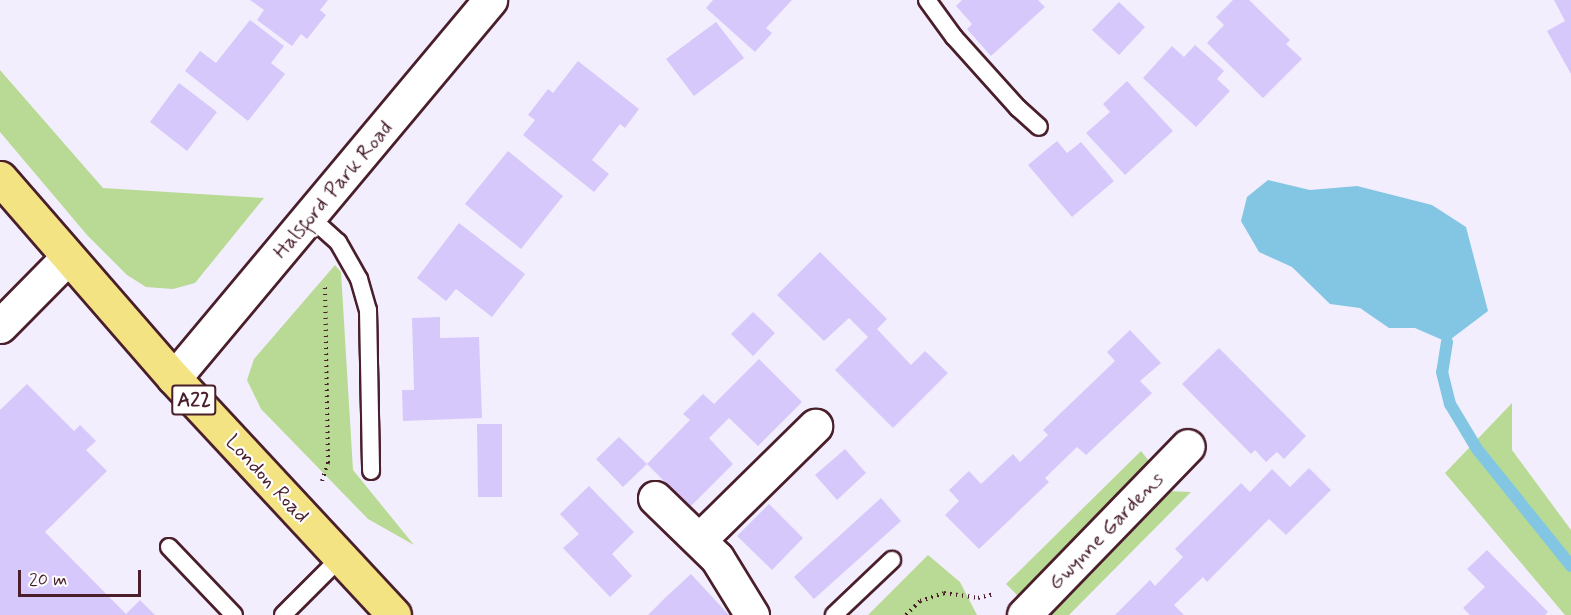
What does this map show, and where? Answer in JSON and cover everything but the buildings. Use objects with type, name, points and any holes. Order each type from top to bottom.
[{"type":"highway","name":"London Road","points":[[0,178],[67,258],[174,378],[394,615]]},
{"type":"street","name":"Halsford Park Road","points":[[174,378],[490,0]]},
{"type":"street","points":[[0,326],[67,258]]},
{"type":"street","points":[[699,540],[815,426]]},
{"type":"street","name":"Gwynne Gardens","points":[[1024,615],[1188,446]]},
{"type":"street","points":[[655,498],[717,558],[752,615]]},
{"type":"lane","points":[[927,0],[954,37],[1018,108],[1039,127]]},
{"type":"lane","points":[[301,227],[338,242],[359,279],[368,310],[371,471]]},
{"type":"lane","points":[[169,547],[234,615]]},
{"type":"lane","points":[[283,615],[340,558]]},
{"type":"lane","points":[[834,615],[892,560]]},
{"type":"path","points":[[298,513],[320,489],[328,463],[325,279],[301,227]]},
{"type":"green space","points":[[0,70],[103,188],[264,198],[195,283],[173,289],[146,287],[127,275],[87,235],[0,132]]},
{"type":"green space","points":[[335,265],[341,272],[353,470],[414,545],[368,519],[261,409],[247,380],[254,359]]},
{"type":"green space","points":[[1512,403],[1512,450],[1571,530],[1571,615],[1565,615],[1445,473]]},
{"type":"green space","points":[[1141,451],[1153,466],[1019,597],[1006,584]]},
{"type":"green space","points":[[1166,491],[1191,492],[1069,615],[1041,615]]},
{"type":"green space","points":[[928,555],[960,582],[977,615],[868,615]]},
{"type":"water","points":[[1268,180],[1310,190],[1357,186],[1432,205],[1466,227],[1488,311],[1447,342],[1415,328],[1389,328],[1360,308],[1330,304],[1292,267],[1259,252],[1241,221],[1247,197]]},
{"type":"waterway","points":[[1447,342],[1442,372],[1450,404],[1477,449],[1571,566]]}]
